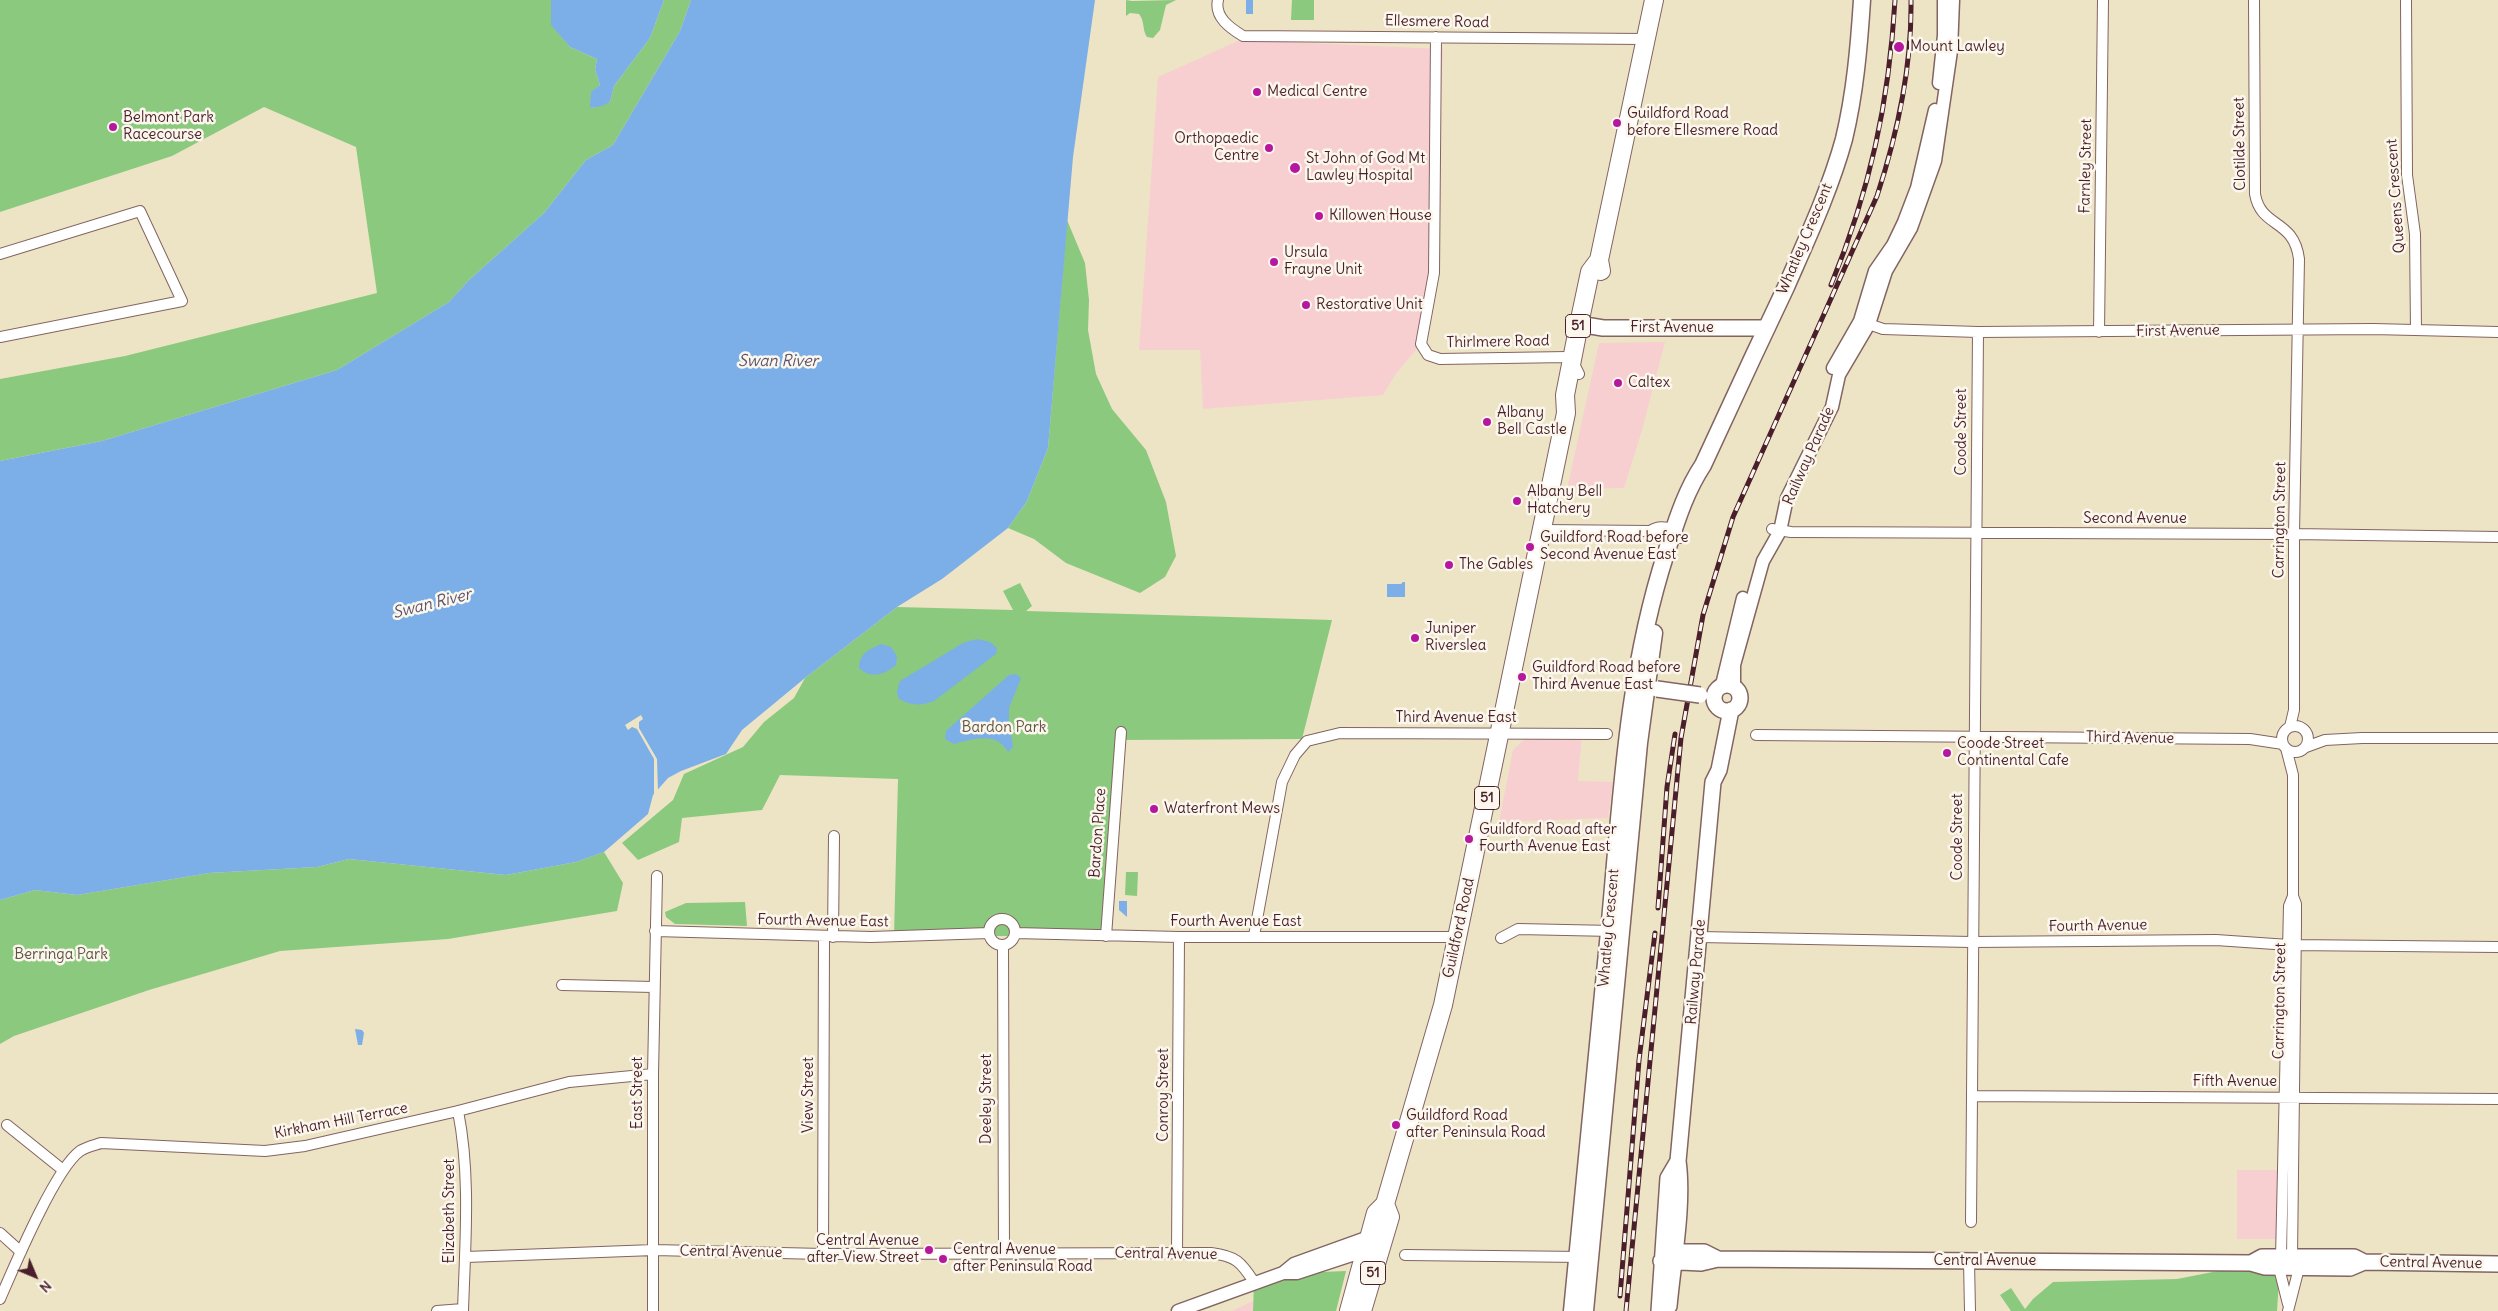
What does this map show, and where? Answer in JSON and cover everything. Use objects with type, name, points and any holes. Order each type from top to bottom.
[{"type":"highway","name":"Guildford Road","points":[[1349,1311],[1373,1241],[1390,1217],[1385,1204],[1443,1005],[1566,413],[1574,397],[1576,367],[1584,325],[1601,274],[1599,260],[1654,0]]},
{"type":"highway","name":"Guildford Road","points":[[1362,1311],[1373,1241]]},
{"type":"main road","name":"Whatley Crescent","points":[[1585,1311],[1584,1257],[1616,932],[1646,682],[1655,624],[1674,538],[1692,482],[1703,465],[1810,232],[1843,140],[1856,82],[1862,0]]},
{"type":"main road","name":"First Avenue","points":[[1584,325],[1603,328],[1767,328]]},
{"type":"main road","points":[[1646,682],[1717,695]]},
{"type":"main road","name":"Railway Parade","points":[[1659,1311],[1680,1179],[1678,1161],[1713,782],[1709,767],[1717,739],[1717,695]]},
{"type":"main road","name":"Whatley Crescent","points":[[1572,1311],[1584,1257]]},
{"type":"main road","name":"Railway Parade","points":[[1666,1311],[1668,1306],[1667,1257]]},
{"type":"main road","name":"Central Avenue","points":[[1667,1257],[1701,1263],[1718,1259],[2251,1263],[2262,1257],[2288,1263],[2354,1257],[2364,1262],[2498,1264]]},
{"type":"street","name":"Ellesmere Road","points":[[1218,0],[1217,6],[1221,18],[1243,36],[1645,40]]},
{"type":"street","name":"Railway Parade","points":[[1864,323],[1875,271],[1893,245],[1904,222],[1928,146],[1940,71],[1944,0]]},
{"type":"street","name":"Railway Parade","points":[[1717,695],[1741,603],[1756,560],[1776,530],[1778,504],[1823,405],[1832,368],[1864,323],[1886,271],[1911,228],[1935,161],[1951,51],[1953,0]]},
{"type":"street","name":"Farnley Street","points":[[2099,332],[2103,0]]},
{"type":"street","name":"Clotilde Street","points":[[2254,0],[2255,194],[2260,211],[2293,237],[2297,247],[2297,330]]},
{"type":"street","name":"Queens Crescent","points":[[2406,0],[2407,175],[2415,234],[2416,330]]},
{"type":"street","name":"Thirlmere Road","points":[[1436,37],[1434,273],[1421,344],[1428,355],[1440,359],[1559,356],[1576,367]]},
{"type":"street","points":[[0,254],[140,210],[182,301],[0,337]]},
{"type":"street","name":"First Avenue","points":[[1864,323],[1883,329],[1978,332],[2297,330],[2498,332]]},
{"type":"street","name":"Carrington Street","points":[[2288,1308],[2292,945],[2296,904],[2292,896],[2293,774],[2285,738],[2294,710],[2297,330]]},
{"type":"street","name":"Coode Street","points":[[1972,1222],[1973,738],[1978,332]]},
{"type":"street","points":[[1650,531],[1655,528],[1674,538]]},
{"type":"street","points":[[1542,530],[1650,531],[1664,537],[1674,538]]},
{"type":"street","name":"Second Avenue","points":[[1776,530],[2498,537]]},
{"type":"street","name":"Carrington Street","points":[[2293,774],[2304,749],[2305,731],[2294,710]]},
{"type":"street","points":[[2325,740],[2305,731],[2285,738],[2295,752],[2325,740],[2498,738]]},
{"type":"street","name":"Bardon Place","points":[[1106,936],[1121,732]]},
{"type":"street","name":"Third Avenue East","points":[[1254,936],[1282,782],[1295,755],[1306,741],[1340,733],[1607,734]]},
{"type":"street","name":"Third Avenue","points":[[1756,736],[2285,738]]},
{"type":"street","name":"View Street","points":[[823,1254],[829,937],[834,836]]},
{"type":"street","name":"East Street","points":[[653,1311],[653,1074],[657,876]]},
{"type":"street","points":[[1001,919],[1011,923],[1015,933],[1010,942],[1003,944],[996,943],[990,933],[991,925],[1001,919]]},
{"type":"street","points":[[1501,938],[1518,929],[1616,932]]},
{"type":"street","name":"Fourth Avenue East","points":[[655,931],[829,937],[990,933]]},
{"type":"street","name":"Fourth Avenue East","points":[[1015,933],[1179,937],[1458,937]]},
{"type":"street","name":"Conroy Street","points":[[1178,1254],[1179,937]]},
{"type":"street","name":"Fourth Avenue","points":[[1699,937],[1972,942],[2206,940],[2292,945],[2498,947]]},
{"type":"street","name":"Deeley Street","points":[[1003,944],[1004,1253]]},
{"type":"street","points":[[562,985],[654,987]]},
{"type":"street","name":"Kirkham Hill Terrace","points":[[0,1299],[21,1252],[63,1170],[80,1151],[101,1142],[265,1151],[305,1146],[458,1111],[569,1082],[653,1074]]},
{"type":"street","name":"Fifth Avenue","points":[[1972,1096],[2498,1099]]},
{"type":"street","name":"Elizabeth Street","points":[[458,1111],[464,1140],[466,1257],[463,1310]]},
{"type":"street","points":[[7,1125],[63,1170]]},
{"type":"street","points":[[0,1233],[21,1252]]},
{"type":"street","points":[[1178,1311],[1254,1282],[1283,1273],[1297,1273],[1373,1241]]},
{"type":"street","name":"Central Avenue","points":[[466,1257],[654,1250],[823,1254],[1226,1255],[1241,1262],[1254,1282]]},
{"type":"street","points":[[1405,1254],[1584,1257]]},
{"type":"street","points":[[1969,1262],[1970,1311]]},
{"type":"street","name":"Carrington Street","points":[[2288,1263],[2288,1308]]},
{"type":"street","points":[[436,1311],[463,1310]]},
{"type":"shaded area","name":"St John of God Mt Lawley Hospital","points":[[1240,40],[1443,49],[1434,259],[1421,344],[1395,375],[1383,395],[1203,409],[1200,350],[1139,350],[1158,77]]},
{"type":"shaded area","points":[[1665,342],[1642,430],[1624,488],[1567,489],[1599,343]]},
{"type":"shaded area","points":[[1531,733],[1582,734],[1578,781],[1613,782],[1608,818],[1499,822],[1513,750]]},
{"type":"shaded area","points":[[2237,1170],[2279,1170],[2278,1239],[2237,1239]]},
{"type":"shaded area","points":[[1253,1301],[1253,1311],[1232,1311]]},
{"type":"green space","points":[[0,0],[551,0],[552,25],[570,47],[597,59],[595,69],[600,85],[592,92],[591,108],[610,102],[614,86],[650,38],[664,0],[691,0],[680,31],[613,145],[586,160],[544,213],[468,281],[449,302],[337,370],[102,441],[0,461],[0,379],[125,356],[377,293],[356,147],[264,107],[172,156],[0,212]]},
{"type":"green space","points":[[1126,0],[1176,0],[1166,5],[1160,30],[1153,38],[1147,37],[1139,14],[1130,13],[1126,16]]},
{"type":"green space","points":[[1292,0],[1314,0],[1314,20],[1291,20]]},
{"type":"green space","points":[[1067,220],[1085,263],[1089,300],[1088,330],[1096,374],[1112,409],[1146,450],[1166,502],[1176,556],[1165,577],[1140,593],[1066,563],[1034,539],[1008,528],[1027,501],[1048,448]]},
{"type":"green space","name":"Bardon Park","points":[[1020,583],[1032,606],[1026,611],[1332,620],[1302,739],[1120,740],[1103,937],[894,935],[898,779],[780,775],[762,810],[682,818],[679,842],[638,860],[622,843],[673,800],[684,774],[743,747],[764,722],[794,698],[805,678],[897,607],[1013,610],[1003,591]]},
{"type":"green space","name":"Berringa Park","points":[[604,852],[623,883],[617,911],[448,939],[280,951],[149,990],[14,1036],[0,1044],[0,900],[35,890],[77,895],[209,873],[317,867],[349,859],[506,875],[576,862]]},
{"type":"green space","points":[[1126,872],[1138,872],[1137,896],[1125,895]]},
{"type":"green space","points":[[745,902],[747,926],[675,924],[666,917],[665,912],[686,903]]},
{"type":"green space","points":[[1346,1271],[1336,1311],[1253,1311],[1254,1282],[1297,1273]]},
{"type":"green space","points":[[2218,1271],[2272,1272],[2279,1280],[2277,1311],[2011,1311],[2000,1295],[2011,1288],[2025,1309],[2033,1299],[2053,1282],[2177,1279]]},
{"type":"water","points":[[551,0],[664,0],[650,38],[614,86],[610,102],[602,106],[590,108],[591,92],[600,85],[595,69],[597,59],[570,47],[551,25]]},
{"type":"water","name":"Swan River","points":[[691,0],[1095,0],[1073,157],[1048,448],[1027,501],[1008,528],[942,579],[897,607],[805,678],[742,730],[726,754],[668,778],[653,795],[648,814],[604,852],[576,862],[506,875],[349,859],[317,867],[209,873],[77,895],[35,890],[0,900],[0,461],[102,441],[337,370],[449,302],[468,281],[544,213],[586,160],[613,145],[680,31]]},
{"type":"water","points":[[1246,0],[1253,0],[1253,14],[1246,14]]},
{"type":"water","points":[[1405,582],[1405,597],[1387,597],[1387,584],[1401,584]]},
{"type":"water","points":[[977,639],[990,642],[997,648],[996,654],[934,701],[916,704],[907,703],[898,698],[897,691],[900,681],[963,643]]},
{"type":"water","points":[[881,644],[891,647],[897,656],[896,665],[882,673],[868,674],[859,668],[861,659],[869,650]]},
{"type":"water","points":[[1016,674],[1021,678],[1009,708],[1009,723],[1013,747],[1008,752],[1003,745],[991,739],[968,740],[954,744],[945,739],[946,731],[1009,675]]},
{"type":"water","points":[[1119,901],[1127,901],[1127,917],[1119,910]]},
{"type":"water","points":[[355,1029],[362,1030],[364,1033],[362,1045],[358,1045]]},
{"type":"pier","points":[[641,715],[643,719],[639,722],[639,728],[657,759],[658,793],[654,801],[654,759],[637,729],[632,727],[628,730],[625,725]]},
{"type":"railway","points":[[1831,285],[1857,215],[1875,146],[1888,75],[1895,0]]},
{"type":"railway","points":[[1626,1311],[1681,738],[1703,615],[1733,517],[1877,196],[1902,100],[1909,50],[1911,0]]},
{"type":"railway","points":[[1658,908],[1667,787],[1675,734]]},
{"type":"railway","points":[[1620,1296],[1639,1060],[1655,933]]},
{"type":"place","name":"Mount Lawley","points":[[1899,47]]},
{"type":"place","name":"Medical Centre","points":[[1257,92]]},
{"type":"place","name":"Guildford Road before Ellesmere Road","points":[[1617,123]]},
{"type":"place","name":"Belmont Park Racecourse","points":[[113,127]]},
{"type":"place","name":"Orthopaedic Centre","points":[[1269,148]]},
{"type":"place","name":"St John of God Mt Lawley Hospital","points":[[1295,168]]},
{"type":"place","name":"Killowen House","points":[[1319,216]]},
{"type":"place","name":"Ursula Frayne Unit","points":[[1274,262]]},
{"type":"place","name":"Restorative Unit","points":[[1306,305]]},
{"type":"place","name":"Caltex","points":[[1618,383]]},
{"type":"place","name":"Albany Bell Castle","points":[[1487,422]]},
{"type":"place","name":"Albany Bell Hatchery","points":[[1517,501]]},
{"type":"place","name":"Guildford Road before Second Avenue East","points":[[1530,547]]},
{"type":"place","name":"The Gables","points":[[1449,565]]},
{"type":"place","name":"Juniper Riverslea","points":[[1415,638]]},
{"type":"place","name":"Guildford Road before Third Avenue East","points":[[1522,677]]},
{"type":"place","name":"Coode Street Continental Cafe","points":[[1947,753]]},
{"type":"place","name":"Waterfront Mews","points":[[1154,809]]},
{"type":"place","name":"Guildford Road after Fourth Avenue East","points":[[1469,839]]},
{"type":"place","name":"Guildford Road after Peninsula Road","points":[[1396,1125]]},
{"type":"place","name":"Central Avenue after View Street","points":[[929,1250]]},
{"type":"place","name":"Central Avenue after Peninsula Road","points":[[943,1259]]}]
